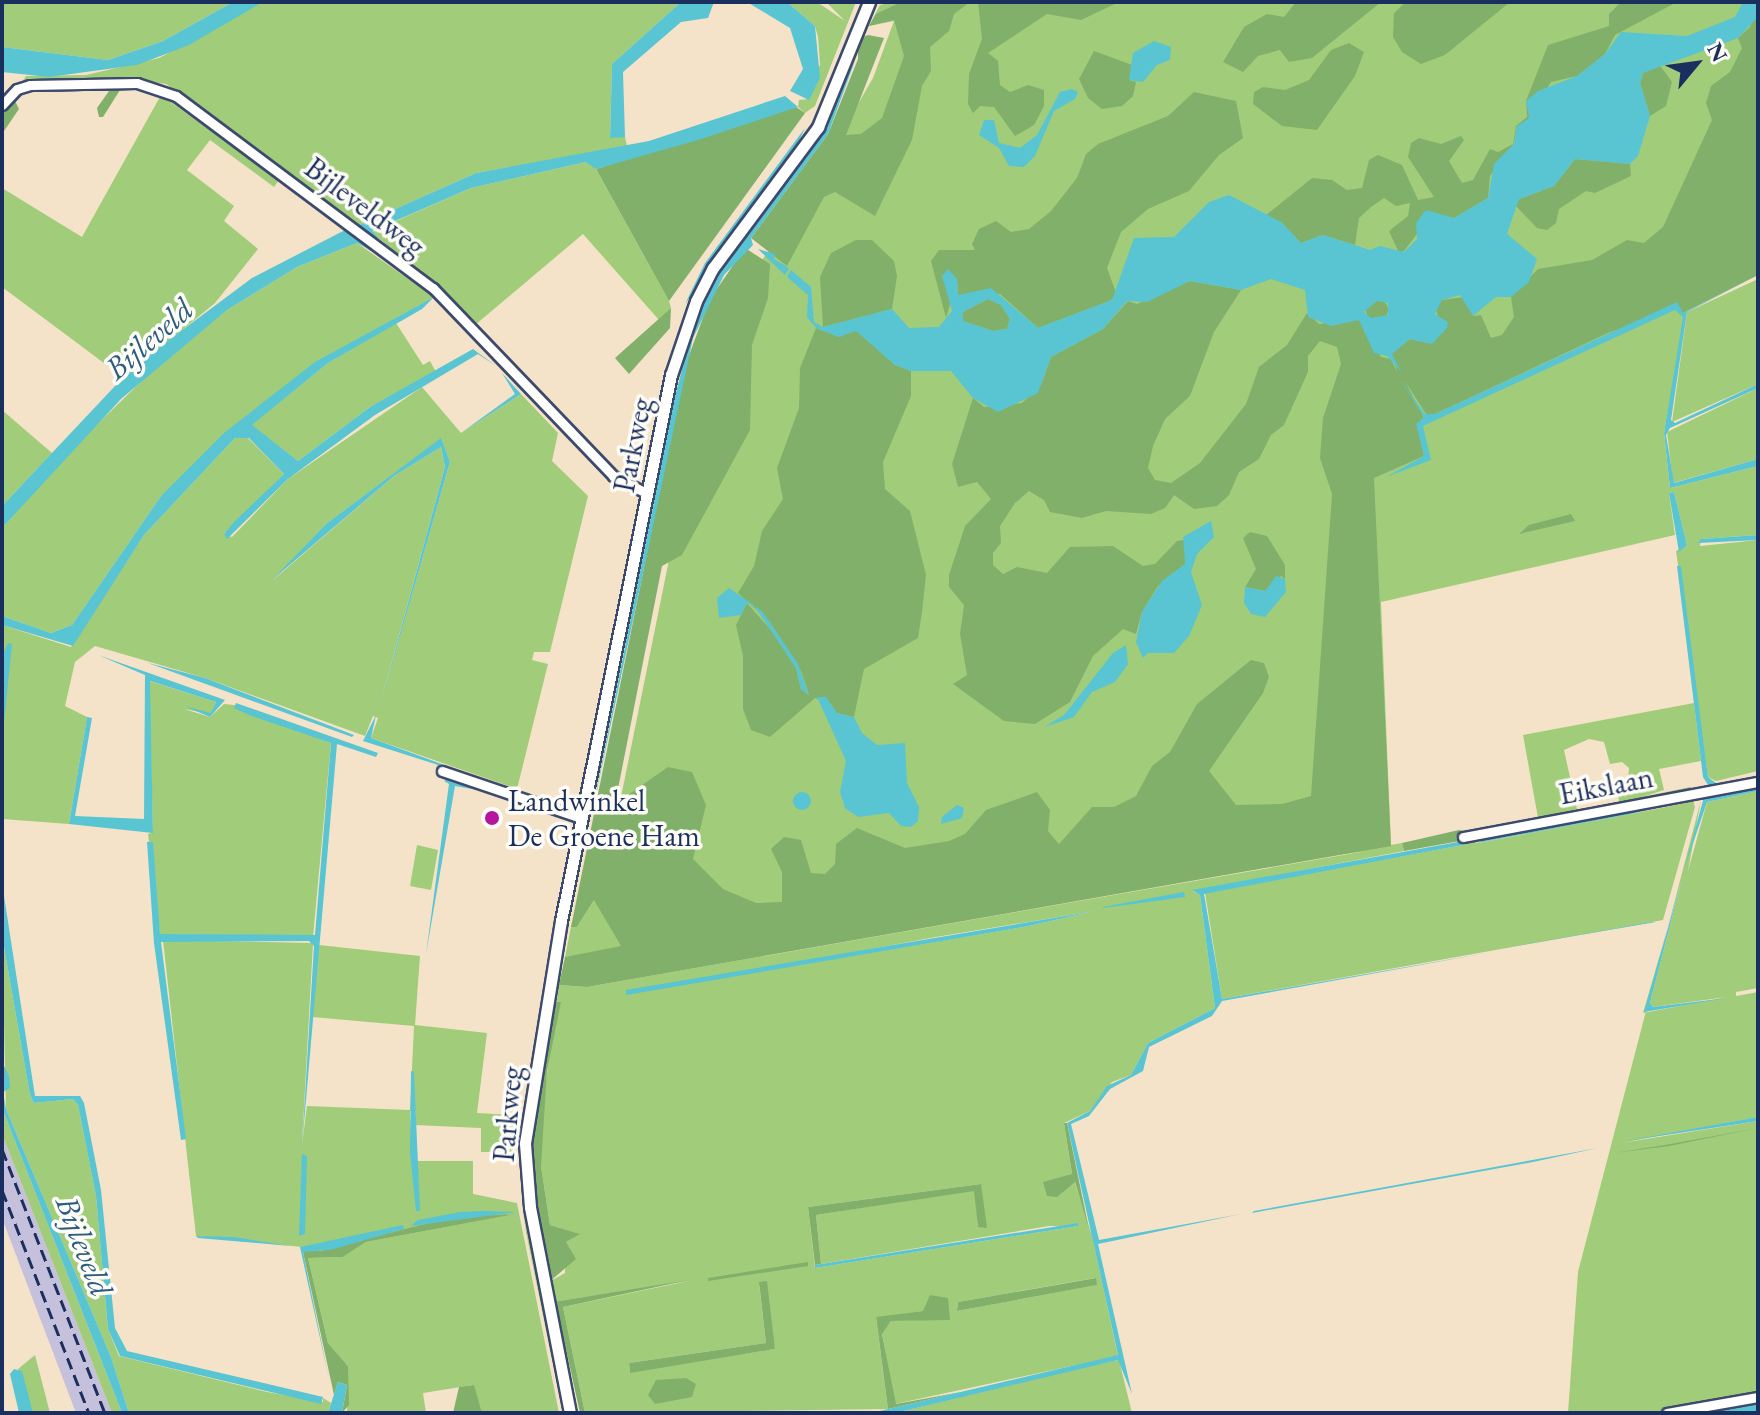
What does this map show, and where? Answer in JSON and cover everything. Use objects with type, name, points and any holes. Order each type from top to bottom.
[{"type":"street","name":"Parkweg","points":[[570,1413],[530,1207],[525,1143],[581,818],[671,375],[696,301],[713,268],[805,150],[817,116],[869,2]]},
{"type":"street","name":"Bijleveldweg","points":[[2,105],[17,89],[30,85],[137,83],[176,96],[433,288],[613,476],[648,494]]},
{"type":"street","points":[[442,771],[581,818]]},
{"type":"street","name":"Eikslaan","points":[[1463,837],[1758,782]]},
{"type":"street","points":[[1667,1413],[1758,1397]]},
{"type":"shaded area","points":[[2,1134],[112,1413],[76,1413],[2,1218]]},
{"type":"green space","points":[[2,2],[233,2],[163,41],[108,60],[2,47]]},
{"type":"green space","points":[[263,2],[681,2],[612,64],[610,137],[625,137],[627,146],[476,173],[359,225],[166,84],[132,79],[20,85],[26,76],[86,75],[159,58]]},
{"type":"green space","points":[[787,2],[817,2],[845,21],[826,2],[856,2],[815,106],[805,113],[798,107],[799,100],[809,99],[820,64],[818,37],[815,26]]},
{"type":"green space","points":[[892,2],[1758,2],[1758,275],[1686,308],[1664,433],[1670,488],[1758,466],[1758,535],[1701,539],[1700,546],[1758,540],[1758,771],[1716,781],[1708,777],[1676,551],[1687,545],[1674,492],[1669,493],[1675,535],[1381,602],[1391,845],[1402,843],[1404,851],[1193,891],[1200,895],[1215,1008],[1148,1043],[1131,1075],[1112,1082],[1090,1111],[1064,1123],[1072,1174],[1092,1236],[1118,1356],[895,1404],[882,1333],[891,1321],[950,1319],[923,1311],[876,1318],[888,1409],[585,1413],[563,1307],[688,1281],[553,1302],[549,1282],[565,1273],[566,1242],[579,1234],[550,1225],[541,1166],[539,1132],[559,985],[587,987],[1366,851],[565,957],[571,927],[577,927],[594,900],[599,906],[674,535],[739,291],[788,225],[873,78],[894,21],[869,26],[880,5]],"holes":[[[1095,911],[1024,927],[626,994]],[[981,1184],[978,1227],[975,1190],[816,1215],[821,1264],[1049,1226],[1078,1226],[815,1268],[808,1207]],[[1095,1278],[1096,1285],[957,1311],[958,1302]],[[759,1283],[775,1349],[630,1372],[629,1363],[766,1343]]]},
{"type":"green space","points":[[901,2],[970,2],[954,14],[949,31],[930,47],[931,71],[922,86],[912,140],[875,216],[835,192],[824,197],[787,266],[751,238],[828,134],[858,59],[858,39],[868,35],[884,38],[846,135],[861,134],[882,118],[904,56],[894,20],[869,26],[876,14]]},
{"type":"green space","points":[[978,2],[1119,2],[1081,20],[1047,14],[988,53],[998,61],[1000,85],[1010,92],[1028,85],[1044,90],[1044,106],[1034,125],[1015,136],[994,107],[980,106],[973,113],[968,104],[969,74],[982,39]]},
{"type":"green space","points":[[1296,2],[1381,2],[1312,58],[1289,62],[1280,50],[1258,56],[1243,72],[1223,62],[1244,27],[1267,14],[1284,17]]},
{"type":"green space","points":[[1406,2],[1510,2],[1445,55],[1421,64],[1402,52],[1393,37],[1394,13]]},
{"type":"green space","points":[[1621,2],[1677,2],[1615,35],[1605,54],[1577,76],[1551,82],[1529,118],[1517,126],[1514,143],[1490,176],[1488,198],[1454,218],[1432,214],[1404,251],[1399,253],[1389,231],[1408,216],[1410,203],[1396,206],[1384,198],[1371,207],[1359,218],[1355,245],[1323,235],[1301,243],[1281,222],[1265,216],[1312,178],[1332,180],[1347,190],[1362,188],[1369,160],[1378,155],[1402,165],[1418,200],[1434,197],[1408,157],[1411,143],[1419,138],[1441,144],[1461,136],[1464,140],[1449,161],[1462,183],[1473,180],[1490,149],[1498,152],[1513,144],[1516,126],[1527,117],[1526,101],[1548,45],[1609,26],[1609,14]]},
{"type":"green space","points":[[1758,2],[1758,275],[1683,313],[1678,308],[1608,333],[1435,414],[1426,414],[1405,381],[1424,418],[1417,424],[1424,456],[1374,478],[1391,846],[587,987],[559,985],[565,957],[621,946],[594,900],[577,927],[571,927],[685,366],[710,299],[745,248],[770,264],[768,298],[752,345],[750,430],[682,555],[662,566],[615,804],[668,767],[692,772],[706,805],[693,859],[723,889],[756,903],[782,902],[782,872],[771,849],[784,837],[801,840],[811,873],[825,874],[835,864],[836,844],[857,828],[905,848],[949,841],[965,834],[986,810],[1037,792],[1050,810],[1048,831],[1059,844],[1092,807],[1114,807],[1136,796],[1152,766],[1170,752],[1197,704],[1251,660],[1264,663],[1269,677],[1263,693],[1209,771],[1236,805],[1282,804],[1311,796],[1332,494],[1320,458],[1323,418],[1341,364],[1337,347],[1320,341],[1308,356],[1308,372],[1284,425],[1271,435],[1259,459],[1239,472],[1229,495],[1217,506],[1194,509],[1174,495],[1165,508],[1151,514],[1106,511],[1082,518],[1050,512],[1044,500],[1029,491],[1015,503],[1000,526],[1001,543],[993,553],[993,565],[1003,574],[1017,567],[1047,573],[1070,547],[1113,546],[1143,566],[1155,564],[1177,541],[1183,540],[1187,547],[1185,564],[1158,586],[1142,612],[1136,634],[1123,629],[1093,656],[1070,702],[1035,724],[1004,721],[953,684],[967,675],[960,634],[964,605],[949,587],[949,575],[965,526],[991,499],[977,482],[958,487],[952,464],[973,398],[984,407],[1022,403],[1041,385],[1051,357],[1103,329],[1128,301],[1137,304],[1190,281],[1241,290],[1214,332],[1190,396],[1165,419],[1153,446],[1148,468],[1155,480],[1171,483],[1200,463],[1246,404],[1259,367],[1287,345],[1307,313],[1319,324],[1359,320],[1381,357],[1391,359],[1398,374],[1391,354],[1410,339],[1427,343],[1439,321],[1435,306],[1442,300],[1464,297],[1473,316],[1481,315],[1491,338],[1502,335],[1514,317],[1511,297],[1538,269],[1592,260],[1627,240],[1644,243],[1663,227],[1712,120],[1706,103],[1711,86],[1730,72],[1742,48],[1738,38],[1750,27]]},
{"type":"green space","points":[[1349,43],[1364,52],[1355,76],[1317,130],[1282,126],[1253,104],[1254,92],[1263,87],[1285,90],[1309,80],[1331,50]]},
{"type":"green space","points":[[1094,51],[1135,66],[1129,80],[1136,82],[1133,96],[1122,106],[1102,109],[1088,98],[1079,79]]},
{"type":"green space","points":[[1659,64],[1672,82],[1666,106],[1650,116],[1640,83],[1643,73]]},
{"type":"green space","points":[[120,90],[103,117],[99,117],[97,108],[109,91]]},
{"type":"green space","points":[[1194,92],[1236,101],[1243,138],[1219,155],[1189,191],[1148,209],[1121,232],[1107,268],[1116,293],[1112,300],[1038,328],[1000,294],[958,295],[957,279],[942,276],[951,301],[946,318],[931,261],[939,250],[975,250],[972,244],[979,229],[996,221],[1011,232],[1029,229],[1051,211],[1077,178],[1086,154],[1098,144],[1168,116]]},
{"type":"green space","points":[[161,95],[279,180],[274,187],[210,140],[187,170],[234,206],[224,221],[258,249],[215,303],[124,378],[2,287],[2,188],[82,237]]},
{"type":"green space","points":[[14,99],[19,109],[2,134],[2,112]]},
{"type":"green space","points":[[796,107],[805,113],[669,301],[596,169]]},
{"type":"green space","points":[[1575,159],[1630,164],[1631,176],[1595,193],[1586,191],[1559,209],[1556,223],[1547,230],[1537,228],[1516,206],[1519,199],[1554,186]]},
{"type":"green space","points":[[592,162],[669,301],[671,308],[659,320],[583,234],[475,325],[438,286],[371,232],[471,188]]},
{"type":"green space","points":[[856,240],[872,240],[894,261],[897,276],[892,309],[823,327],[820,277],[831,253]]},
{"type":"green space","points":[[357,243],[434,297],[326,357],[161,496],[72,625],[51,633],[2,616],[2,528],[78,443],[152,371],[227,310],[297,267]]},
{"type":"green space","points":[[1758,279],[1758,384],[1672,422],[1687,312]]},
{"type":"green space","points":[[988,299],[1001,305],[1010,319],[1007,329],[993,331],[963,321],[963,312]]},
{"type":"green space","points":[[1377,299],[1388,310],[1377,321],[1366,310]]},
{"type":"green space","points":[[671,308],[670,328],[629,374],[615,358]]},
{"type":"green space","points":[[396,323],[423,365],[430,361],[436,372],[370,407],[298,461],[251,425],[328,363]]},
{"type":"green space","points":[[816,328],[839,337],[856,330],[895,365],[911,371],[911,396],[883,462],[885,489],[910,511],[926,575],[922,612],[918,638],[864,669],[854,717],[836,713],[831,704],[815,698],[770,737],[751,730],[743,709],[743,656],[736,625],[747,603],[771,630],[796,668],[801,689],[809,695],[801,671],[769,621],[738,593],[754,566],[762,531],[783,499],[777,468],[799,408],[800,368]]},
{"type":"green space","points":[[422,387],[461,433],[521,394],[558,433],[552,461],[588,496],[550,652],[534,652],[532,660],[548,664],[517,789],[371,738],[378,718],[373,716],[365,736],[205,678],[95,646],[75,662],[65,706],[87,717],[69,824],[2,819],[4,693],[11,644],[2,656],[2,625],[71,647],[144,535],[235,438],[248,438],[284,474],[224,534],[232,537],[288,479]],"holes":[[[441,439],[450,462],[380,705],[445,467],[441,447],[394,476],[273,580],[326,524]]]},
{"type":"green space","points":[[1758,388],[1758,459],[1673,483],[1667,432]]},
{"type":"green space","points":[[2,410],[52,453],[2,506]]},
{"type":"green space","points":[[1571,514],[1575,521],[1519,534],[1529,525]]},
{"type":"green space","points":[[1250,532],[1267,536],[1285,565],[1285,579],[1281,576],[1265,591],[1245,587],[1256,569],[1243,538]]},
{"type":"green space","points":[[149,681],[216,702],[211,714],[184,709],[210,717],[224,704],[234,705],[331,743],[313,937],[160,934],[148,834],[153,832]]},
{"type":"green space","points":[[1694,703],[1701,761],[1659,769],[1664,790],[1620,804],[1615,786],[1628,782],[1629,768],[1622,762],[1610,764],[1604,742],[1589,739],[1564,750],[1577,809],[1538,818],[1523,735]]},
{"type":"green space","points":[[1691,787],[1686,801],[1404,851],[1402,843],[1459,830],[1471,832]]},
{"type":"green space","points":[[1758,791],[1758,988],[1736,992],[1736,996],[1758,992],[1758,1117],[1621,1143],[1758,1121],[1758,1400],[1689,1413],[1568,1413],[1578,1272],[1646,1013],[1727,997],[1653,1007],[1650,1003],[1701,800],[1688,871],[1707,802]]},
{"type":"green space","points":[[1691,793],[1695,807],[1663,920],[1222,999],[1205,893],[1468,844],[1469,840],[1478,843],[1686,803]]},
{"type":"green space","points":[[417,845],[438,850],[431,890],[410,886]]},
{"type":"green space","points":[[2,936],[30,1095],[34,1103],[73,1099],[78,1105],[96,1196],[108,1329],[119,1356],[267,1392],[323,1402],[323,1398],[331,1403],[328,1413],[129,1413],[111,1357],[6,1109]]},
{"type":"green space","points":[[163,940],[313,943],[302,1144],[307,1106],[410,1110],[414,1026],[312,1017],[319,945],[420,956],[415,1025],[487,1033],[477,1113],[513,1115],[513,1152],[481,1152],[481,1128],[415,1125],[416,1111],[410,1111],[412,1161],[473,1161],[473,1194],[517,1203],[559,1413],[482,1413],[473,1385],[423,1393],[426,1413],[347,1413],[348,1366],[328,1343],[308,1258],[343,1257],[366,1242],[514,1214],[420,1225],[330,1250],[196,1236]]},
{"type":"green space","points":[[553,1002],[561,1002],[547,1071],[541,1166],[550,1225],[580,1234],[566,1242],[576,1259],[549,1282],[533,1200],[531,1135]]},
{"type":"green space","points":[[2,1098],[4,1113],[122,1413],[112,1413],[2,1134]]},
{"type":"green space","points":[[1064,1123],[1067,1123],[1089,1229],[1075,1182],[1057,1197],[1047,1196],[1043,1182],[1072,1174]]},
{"type":"green space","points":[[1758,1128],[1669,1146],[1614,1153],[1665,1145]]},
{"type":"green space","points":[[981,1184],[987,1228],[978,1227],[974,1191],[816,1215],[821,1264],[815,1265],[808,1207]]},
{"type":"green space","points":[[523,1211],[526,1213],[552,1360],[526,1232]]},
{"type":"green space","points":[[515,1214],[366,1242],[343,1257],[308,1258],[328,1343],[348,1366],[349,1405],[342,1413],[347,1385],[338,1382],[334,1395],[302,1247],[320,1251],[447,1218]]},
{"type":"green space","points":[[808,1262],[808,1266],[708,1281],[708,1278]]},
{"type":"green space","points":[[1096,1278],[1097,1285],[957,1311],[958,1302]]},
{"type":"green space","points":[[689,1280],[563,1307],[585,1413],[580,1413],[562,1331],[575,1413],[553,1302]]},
{"type":"green space","points":[[767,1281],[775,1349],[630,1373],[629,1363],[766,1343],[759,1282]]},
{"type":"green space","points":[[930,1295],[948,1298],[950,1320],[891,1321],[882,1334],[896,1404],[961,1392],[888,1409],[876,1317],[923,1311]]},
{"type":"green space","points":[[35,1355],[50,1413],[33,1413],[18,1369]]},
{"type":"green space","points":[[1119,1360],[1132,1413],[895,1413],[1087,1366]]},
{"type":"green space","points":[[686,1378],[696,1384],[692,1397],[655,1404],[648,1395],[656,1380]]},
{"type":"green space","points":[[474,1385],[482,1413],[453,1413],[459,1387]]},
{"type":"water","points":[[233,2],[263,2],[189,45],[137,65],[49,77],[2,72],[2,47],[108,60],[163,41]]},
{"type":"water","points":[[681,2],[714,2],[708,18],[681,22],[623,72],[625,137],[610,138],[612,64]]},
{"type":"water","points":[[747,2],[787,2],[815,26],[820,78],[809,100],[790,91],[803,69],[790,28]]},
{"type":"water","points":[[1743,2],[1757,2],[1756,19],[1738,38],[1643,73],[1640,83],[1650,116],[1638,156],[1630,164],[1575,159],[1554,186],[1519,199],[1507,234],[1537,259],[1529,282],[1511,297],[1496,297],[1473,316],[1460,295],[1442,300],[1435,314],[1448,322],[1447,328],[1432,344],[1410,339],[1392,354],[1402,373],[1387,356],[1374,353],[1359,320],[1331,326],[1308,317],[1305,290],[1271,279],[1241,290],[1190,281],[1147,302],[1127,301],[1103,329],[1051,357],[1038,393],[998,412],[973,398],[951,371],[911,371],[895,365],[856,331],[839,337],[816,328],[807,317],[808,295],[787,277],[791,270],[811,287],[814,322],[823,327],[892,309],[909,328],[939,327],[952,311],[942,276],[948,269],[957,279],[958,295],[991,288],[1038,328],[1112,300],[1134,238],[1174,237],[1209,202],[1229,195],[1281,222],[1301,243],[1323,235],[1370,250],[1380,246],[1404,252],[1417,239],[1416,223],[1426,210],[1454,218],[1488,198],[1494,164],[1514,144],[1517,126],[1529,118],[1526,101],[1538,91],[1577,76],[1605,54],[1621,32],[1687,36],[1735,17]],"holes":[[[988,299],[1001,305],[1010,319],[1007,329],[993,331],[963,321],[963,312]],[[1377,301],[1388,303],[1388,315],[1371,318],[1364,312]]]},
{"type":"water","points":[[1154,41],[1171,47],[1170,60],[1157,65],[1143,82],[1129,80],[1133,53]]},
{"type":"water","points":[[856,58],[828,134],[751,238],[753,245],[724,275],[693,338],[589,827],[675,396],[695,321],[723,268],[819,138]]},
{"type":"water","points":[[1072,89],[1078,92],[1075,99],[1054,111],[1035,156],[1024,167],[1009,166],[999,148],[979,135],[984,120],[994,120],[999,143],[1020,148],[1037,135],[1060,92]]},
{"type":"water","points":[[785,96],[798,107],[698,140],[596,169],[586,162],[471,188],[372,231],[383,244],[359,225],[476,173],[649,141]]},
{"type":"water","points":[[805,128],[792,156],[685,304],[705,263]]},
{"type":"water","points":[[347,229],[373,252],[357,243],[297,267],[227,310],[121,399],[2,528],[2,506],[116,385],[157,349],[252,278]]},
{"type":"water","points":[[758,249],[775,254],[774,259],[789,268],[785,275]]},
{"type":"water","points":[[1758,275],[1687,312],[1671,420],[1675,423],[1758,384],[1758,388],[1670,428],[1666,435],[1674,483],[1758,459],[1758,466],[1670,488],[1664,433],[1683,317],[1675,310],[1423,426],[1431,460],[1386,477],[1424,456],[1416,424],[1424,417],[1401,381],[1425,414],[1435,414],[1677,302],[1683,313]]},
{"type":"water","points":[[434,297],[422,309],[328,363],[252,425],[298,461],[370,407],[473,349],[496,366],[478,354],[375,415],[288,479],[227,539],[224,534],[234,522],[284,474],[249,438],[235,438],[144,535],[73,646],[2,625],[2,616],[51,633],[72,625],[161,496],[224,433],[315,362]]},
{"type":"water","points":[[502,373],[521,394],[461,433],[515,394]]},
{"type":"water","points":[[441,438],[450,462],[380,706],[445,467],[441,447],[394,476],[272,580],[326,524]]},
{"type":"water","points":[[1674,492],[1687,545],[1679,552],[1669,493]]},
{"type":"water","points":[[1211,521],[1214,537],[1197,554],[1191,572],[1202,605],[1189,636],[1174,653],[1148,653],[1143,658],[1136,642],[1142,612],[1162,581],[1185,564],[1183,537]]},
{"type":"water","points":[[1758,535],[1758,540],[1698,543],[1701,539]]},
{"type":"water","points":[[1677,566],[1681,566],[1708,777],[1717,784],[1710,788],[1703,777]]},
{"type":"water","points":[[1276,576],[1285,579],[1286,592],[1265,617],[1251,614],[1244,603],[1245,587],[1265,591]]},
{"type":"water","points":[[729,588],[762,611],[798,664],[809,696],[801,689],[796,668],[755,607],[747,603],[741,615],[719,618],[717,598]]},
{"type":"water","points":[[8,643],[12,644],[2,742],[2,656]]},
{"type":"water","points":[[1126,645],[1128,664],[1115,682],[1092,692],[1074,717],[1044,727],[1064,715],[1113,653]]},
{"type":"water","points":[[98,655],[225,700],[210,717],[184,706],[211,713],[216,702],[150,681],[153,833],[69,824],[87,717],[92,718],[75,816],[144,819],[145,675]]},
{"type":"water","points":[[148,663],[205,678],[354,735],[352,737]]},
{"type":"water","points":[[817,697],[826,697],[837,713],[854,717],[862,733],[877,745],[905,743],[907,783],[919,807],[918,821],[911,827],[901,826],[889,813],[858,817],[845,808],[840,792],[846,761]]},
{"type":"water","points":[[236,703],[378,753],[376,757],[337,744],[302,1146],[314,946],[309,941],[161,942],[186,1139],[181,1140],[154,943],[147,842],[153,842],[160,934],[315,935],[331,743],[249,715],[234,708]]},
{"type":"water","points":[[376,715],[371,738],[485,780],[363,741]]},
{"type":"water","points":[[450,777],[483,791],[455,786],[426,954],[449,784],[444,781]]},
{"type":"water","points":[[1758,785],[1758,791],[1707,802],[1684,870],[1704,797]]},
{"type":"water","points":[[802,792],[811,801],[802,810],[793,801]]},
{"type":"water","points":[[1686,801],[1631,814],[1477,843],[1490,837]]},
{"type":"water","points":[[957,805],[964,808],[962,818],[941,824],[942,817]]},
{"type":"water","points":[[1469,840],[1468,844],[1204,894],[1222,999],[1492,952],[1222,1001],[1212,1016],[1149,1047],[1143,1071],[1110,1089],[1089,1116],[1071,1124],[1099,1240],[1241,1214],[1098,1244],[1132,1394],[1118,1360],[895,1413],[871,1413],[1118,1355],[1067,1123],[1090,1111],[1107,1086],[1131,1075],[1148,1043],[1215,1008],[1200,895],[1192,890]]},
{"type":"water","points":[[1683,875],[1650,1003],[1653,1007],[1727,998],[1644,1012]]},
{"type":"water","points":[[2,883],[35,1096],[80,1096],[84,1103],[101,1190],[115,1328],[127,1351],[323,1397],[321,1404],[120,1356],[108,1329],[96,1196],[78,1105],[73,1099],[34,1103],[30,1095],[2,936]]},
{"type":"water","points":[[1184,892],[1185,897],[1103,908],[1103,907]]},
{"type":"water","points":[[1095,911],[1024,927],[626,995],[626,990]]},
{"type":"water","points":[[1656,922],[1504,948],[1526,944]]},
{"type":"water","points":[[2,1062],[9,1076],[10,1088],[3,1092],[6,1109],[111,1357],[129,1413],[122,1413],[4,1113],[2,1098]]},
{"type":"water","points":[[411,1071],[414,1072],[420,1211],[416,1211],[410,1153]]},
{"type":"water","points":[[1758,1117],[1758,1121],[1620,1142]]},
{"type":"water","points":[[1598,1148],[1533,1162],[1252,1213],[1254,1211]]},
{"type":"water","points":[[302,1154],[307,1156],[305,1234],[299,1236]]},
{"type":"water","points":[[460,1212],[517,1212],[411,1226],[418,1220]]},
{"type":"water","points":[[1078,1223],[1078,1226],[815,1268],[815,1265]]},
{"type":"water","points":[[403,1225],[404,1229],[330,1250],[303,1252],[329,1379],[300,1247]]},
{"type":"water","points":[[196,1236],[234,1237],[291,1246],[198,1238]]},
{"type":"water","points":[[14,1369],[22,1371],[33,1413],[19,1413],[10,1374]]},
{"type":"water","points":[[338,1382],[347,1385],[342,1413],[328,1413]]},
{"type":"water","points":[[1758,1400],[1758,1412],[1689,1413]]},
{"type":"railway","points":[[2,1149],[105,1413]]},
{"type":"railway","points":[[2,1190],[89,1413]]},
{"type":"place","name":"Landwinkel De Groene Ham","points":[[492,818]]},
{"type":"water label","name":"Bijleveld","points":[[149,339]]},
{"type":"water label","name":"Bijleveld","points":[[84,1246]]}]
